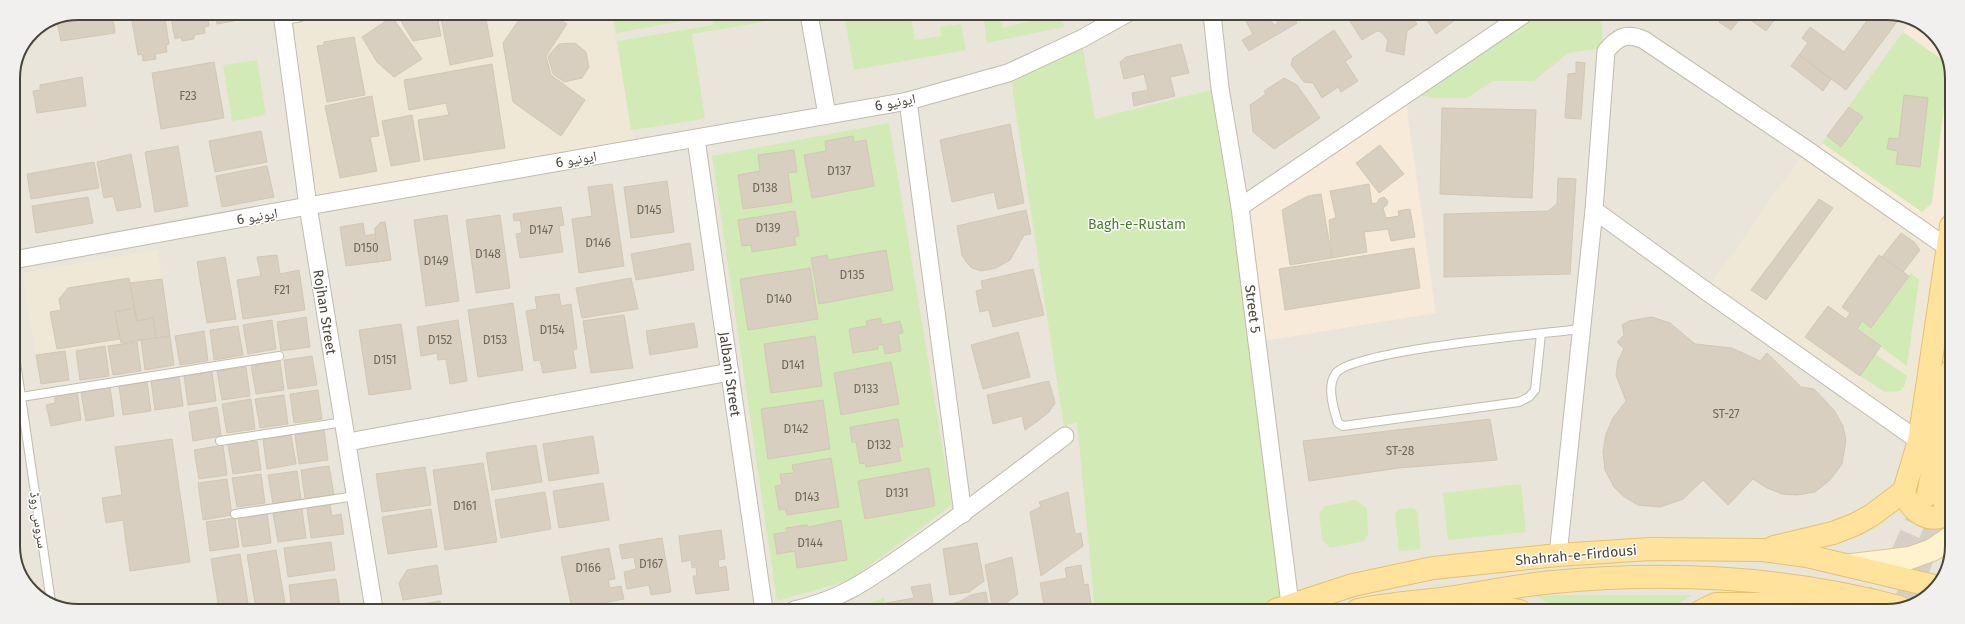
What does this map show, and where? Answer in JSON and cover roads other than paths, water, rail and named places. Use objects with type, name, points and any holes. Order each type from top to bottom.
[{"type":"main road","points":[[1945,268],[1919,441],[1904,491],[1906,500],[1915,512],[1938,518],[1941,503],[1945,444]]},
{"type":"main road","points":[[1763,550],[1833,532],[1856,524],[1872,515],[1904,491]]},
{"type":"main road","points":[[1941,503],[1945,492]]},
{"type":"main road","name":"Shahrah-e-Firdousi","points":[[1293,604],[1353,585],[1433,568],[1558,555],[1650,549],[1763,550],[1807,556],[1930,585]]},
{"type":"main road","name":"Shahrah-e-Firdousi","points":[[1403,604],[1553,582],[1626,578],[1709,578],[1780,583],[1887,604]]},
{"type":"main road","points":[[1448,598],[1484,604]]},
{"type":"main road","points":[[1856,604],[1872,600]]},
{"type":"main road","points":[[1716,604],[1778,604]]},
{"type":"street","name":"Rojhan Street","points":[[289,20],[308,206],[348,442],[373,604]]},
{"type":"street","points":[[810,20],[827,115]]},
{"type":"street","name":"ایونیو 6","points":[[20,259],[308,206],[908,101],[1008,74],[1081,39],[1115,20]]},
{"type":"street","name":"Street 5","points":[[1213,20],[1220,88],[1240,207],[1283,604]]},
{"type":"street","points":[[1240,207],[1517,20]]},
{"type":"street","points":[[1558,555],[1580,329],[1594,210],[1606,51],[1616,40],[1634,36],[1644,40],[1800,144],[1945,246]]},
{"type":"street","points":[[908,101],[963,514]]},
{"type":"street","name":"Jalbani Street","points":[[696,139],[763,604]]},
{"type":"street","points":[[1594,210],[1919,441]]},
{"type":"street","points":[[348,442],[730,372]]},
{"type":"street","points":[[819,604],[853,590],[963,514],[1065,436]]},
{"type":"street","points":[[1844,565],[1910,558],[1932,550],[1945,541]]},
{"type":"lane","points":[[1541,334],[1535,390],[1529,397],[1519,402],[1343,426],[1338,423],[1331,394],[1332,381],[1336,373],[1343,368],[1360,361],[1394,353],[1541,334],[1580,329]]},
{"type":"lane","points":[[21,397],[279,356]]},
{"type":"lane","name":"سروس روڈ","points":[[20,390],[50,596]]},
{"type":"lane","points":[[220,441],[344,422]]},
{"type":"lane","points":[[235,514],[356,496]]},
{"type":"tunnel","points":[[1872,604],[1900,558],[1927,497]]},
{"type":"tunnel","points":[[1904,601],[1945,504]]},
{"type":"park label","name":"Bagh-e-Rustam","points":[[1137,224]]}]
